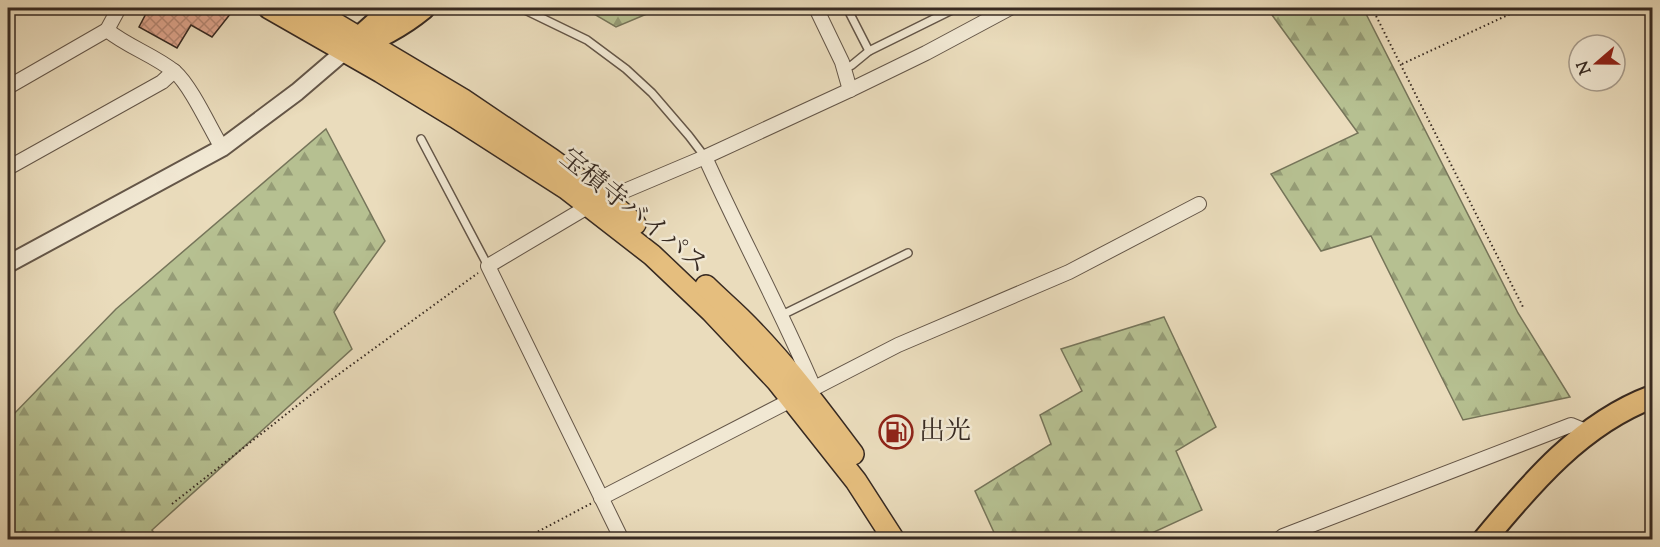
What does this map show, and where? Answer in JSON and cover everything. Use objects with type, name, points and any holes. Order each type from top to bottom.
[{"type":"highway","points":[[358,44],[393,8]]},
{"type":"highway","points":[[358,44],[409,19],[423,8]]},
{"type":"highway","points":[[1484,540],[1517,500],[1588,432],[1613,414],[1653,397]]},
{"type":"main road","name":"宝積寺バイパス","points":[[268,8],[358,44]]},
{"type":"main road","name":"宝積寺バイパス","points":[[309,8],[455,117],[567,189],[597,202],[746,346],[804,393],[859,462],[910,540]]},
{"type":"main road","name":"宝積寺バイパス","points":[[804,393],[894,540]]},
{"type":"street","points":[[8,87],[107,30],[119,8]]},
{"type":"street","points":[[816,8],[842,62],[850,90]]},
{"type":"street","points":[[622,540],[488,266],[597,202],[705,158],[850,90],[1010,8]]},
{"type":"street","points":[[107,30],[174,71],[183,80],[222,148]]},
{"type":"street","points":[[8,264],[222,148],[358,44]]},
{"type":"street","points":[[8,168],[162,82],[174,71]]},
{"type":"street","points":[[705,158],[782,315],[804,393]]},
{"type":"street","points":[[601,498],[898,345],[1069,272],[1199,204]]},
{"type":"street","points":[[1278,540],[1283,536],[1571,425],[1588,432]]},
{"type":"lane","points":[[521,8],[587,40],[626,69],[652,93],[705,158]]},
{"type":"lane","points":[[847,8],[868,51]]},
{"type":"lane","points":[[844,69],[868,51],[956,8]]},
{"type":"lane","points":[[421,139],[488,266]]},
{"type":"lane","points":[[782,315],[908,253]]},
{"type":"path","points":[[1372,8],[1524,309]]},
{"type":"path","points":[[1402,64],[1523,8]]},
{"type":"path","points":[[172,504],[317,390],[488,266]]},
{"type":"path","points":[[522,540],[601,498]]},
{"type":"green space","points":[[585,8],[661,8],[616,27]]},
{"type":"green space","points":[[1287,8],[1363,8],[1518,313],[1570,397],[1463,420],[1371,236],[1321,251],[1271,174],[1358,133],[1272,15]]},
{"type":"green space","points":[[326,129],[385,241],[334,312],[352,349],[152,530],[158,539],[8,539],[8,420],[116,309]]},
{"type":"green space","points":[[1164,317],[1216,427],[1176,451],[1202,510],[1139,539],[997,539],[975,491],[1051,444],[1040,415],[1082,391],[1061,349]]},
{"type":"building","points":[[149,8],[235,8],[212,37],[191,25],[177,48],[139,27]]},
{"type":"place","name":"出光","points":[[896,432]]}]
